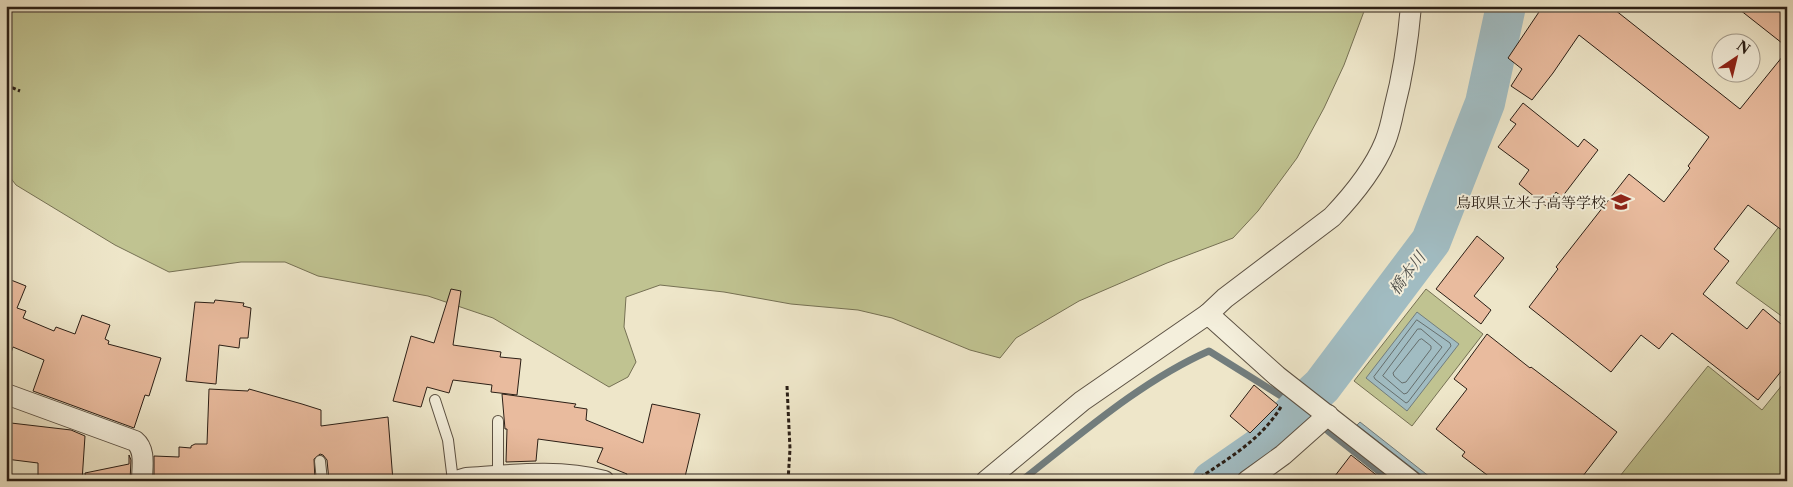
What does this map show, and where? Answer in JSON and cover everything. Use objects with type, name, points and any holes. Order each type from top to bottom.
[{"type":"street","points":[[986,481],[1082,401],[1208,314],[1225,298],[1332,217],[1345,203],[1362,180],[1385,142],[1408,47],[1411,6]]},
{"type":"street","points":[[1208,314],[1294,390],[1411,481]]},
{"type":"street","points":[[6,394],[135,441],[141,446],[142,481]]},
{"type":"street","points":[[1247,481],[1283,455],[1324,413]]},
{"type":"street","points":[[455,481],[466,478],[526,473],[584,475],[604,481]]},
{"type":"lane","points":[[435,400],[448,440],[455,481]]},
{"type":"lane","points":[[498,421],[498,476]]},
{"type":"lane","points":[[320,461],[322,481]]},
{"type":"path","points":[[6,85],[20,91]]},
{"type":"path","points":[[787,386],[790,448],[788,481]]},
{"type":"path","points":[[1195,481],[1251,443],[1276,416],[1294,390]]},
{"type":"green space","points":[[6,6],[1366,6],[1344,65],[1324,108],[1297,158],[1258,211],[1233,238],[1167,263],[1079,301],[1016,338],[1000,358],[970,350],[892,318],[858,310],[791,304],[724,292],[660,285],[626,297],[624,327],[636,362],[628,377],[609,387],[493,318],[428,296],[318,276],[285,262],[241,262],[169,272],[115,245],[16,185],[6,172]]},
{"type":"green space","points":[[1787,216],[1787,320],[1736,283]]},
{"type":"green space","points":[[1426,289],[1483,334],[1412,426],[1354,381]]},
{"type":"green space","points":[[1708,366],[1762,410],[1787,379],[1787,481],[1616,481]]},
{"type":"water","points":[[1417,312],[1459,344],[1407,411],[1366,378]]},
{"type":"water","points":[[1360,422],[1435,481],[1429,481],[1357,425]]},
{"type":"building","points":[[1543,6],[1610,6],[1740,109],[1787,51],[1787,234],[1748,205],[1714,249],[1729,261],[1703,294],[1747,329],[1763,309],[1787,329],[1787,364],[1758,400],[1672,333],[1659,349],[1641,335],[1611,372],[1529,307],[1558,269],[1556,267],[1629,174],[1664,202],[1690,168],[1688,166],[1709,137],[1579,35],[1532,100],[1511,86],[1522,69],[1508,58]]},
{"type":"building","points":[[1735,6],[1787,6],[1787,47]]},
{"type":"building","points":[[1523,103],[1578,147],[1584,139],[1598,150],[1562,197],[1556,192],[1546,206],[1519,184],[1529,170],[1498,147],[1516,124],[1510,120]]},
{"type":"building","points":[[1477,236],[1504,258],[1474,296],[1491,310],[1481,324],[1436,289]]},
{"type":"building","points":[[6,278],[26,286],[17,308],[26,311],[23,318],[54,331],[56,327],[75,334],[82,315],[110,325],[105,339],[109,341],[108,344],[161,358],[149,396],[145,395],[134,428],[33,391],[44,360],[13,347],[9,359],[6,358]]},
{"type":"building","points":[[451,289],[461,291],[453,345],[501,352],[500,357],[521,359],[517,395],[491,392],[492,385],[453,380],[449,393],[427,387],[421,407],[393,401],[411,336],[434,343]]},
{"type":"building","points":[[215,300],[244,303],[243,306],[251,308],[248,338],[240,338],[239,348],[219,345],[216,384],[186,381],[195,302],[214,303]]},
{"type":"building","points":[[1487,334],[1617,432],[1579,481],[1495,481],[1462,456],[1465,452],[1436,429],[1467,389],[1454,379]]},
{"type":"building","points":[[1254,385],[1278,405],[1250,433],[1230,416]]},
{"type":"building","points":[[209,389],[248,391],[249,389],[321,410],[321,426],[388,417],[393,481],[329,481],[327,460],[320,454],[314,459],[315,481],[154,481],[154,456],[179,457],[179,447],[191,448],[195,444],[207,444]]},
{"type":"building","points":[[502,394],[576,404],[574,407],[587,409],[586,420],[643,443],[652,404],[700,414],[684,481],[638,481],[626,477],[627,474],[597,462],[603,448],[538,439],[536,461],[506,462],[507,429],[505,429]]},
{"type":"building","points":[[11,423],[71,430],[85,436],[82,481],[38,481],[38,463],[6,459],[6,430],[10,430]]},
{"type":"building","points":[[129,455],[131,460],[130,481],[86,481],[85,473],[129,464]]},
{"type":"building","points":[[1351,455],[1384,481],[1331,481]]},
{"type":"waterway","name":"橋本川","points":[[1212,481],[1261,447],[1322,386],[1431,241],[1485,103],[1506,6]]},
{"type":"waterway","points":[[1021,481],[1135,393],[1184,363],[1209,351],[1281,396]]},
{"type":"waterway","points":[[1328,431],[1391,481]]},
{"type":"place","name":"鳥取県立米子高等学校","points":[[1621,202]]}]
